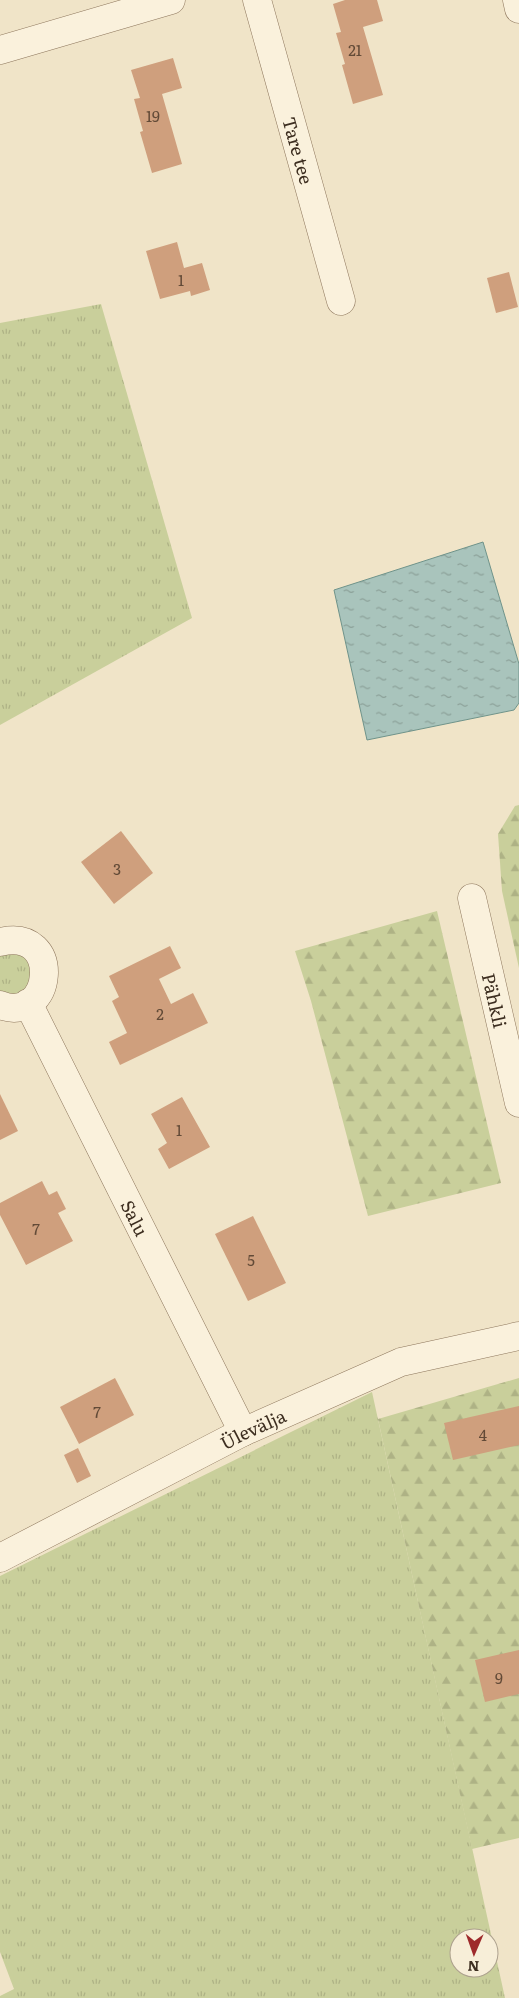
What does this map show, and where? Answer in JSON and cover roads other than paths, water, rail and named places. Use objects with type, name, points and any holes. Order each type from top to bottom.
[{"type":"street","points":[[0,50],[171,0]]},
{"type":"street","name":"Tare tee","points":[[257,0],[341,301]]},
{"type":"street","points":[[517,0],[519,9]]},
{"type":"street","name":"Pähkli","points":[[472,898],[519,1104]]},
{"type":"street","points":[[0,942],[13,940],[24,942],[33,947],[40,955],[45,966],[43,987],[37,996],[28,1003],[17,1007],[0,1005]]},
{"type":"street","name":"Salu","points":[[28,1003],[243,1432]]},
{"type":"street","name":"Ülevälja","points":[[0,1558],[243,1432],[401,1362],[519,1336]]},
{"type":"water","points":[[483,542],[519,664],[519,703],[514,710],[367,740],[334,590]]}]
